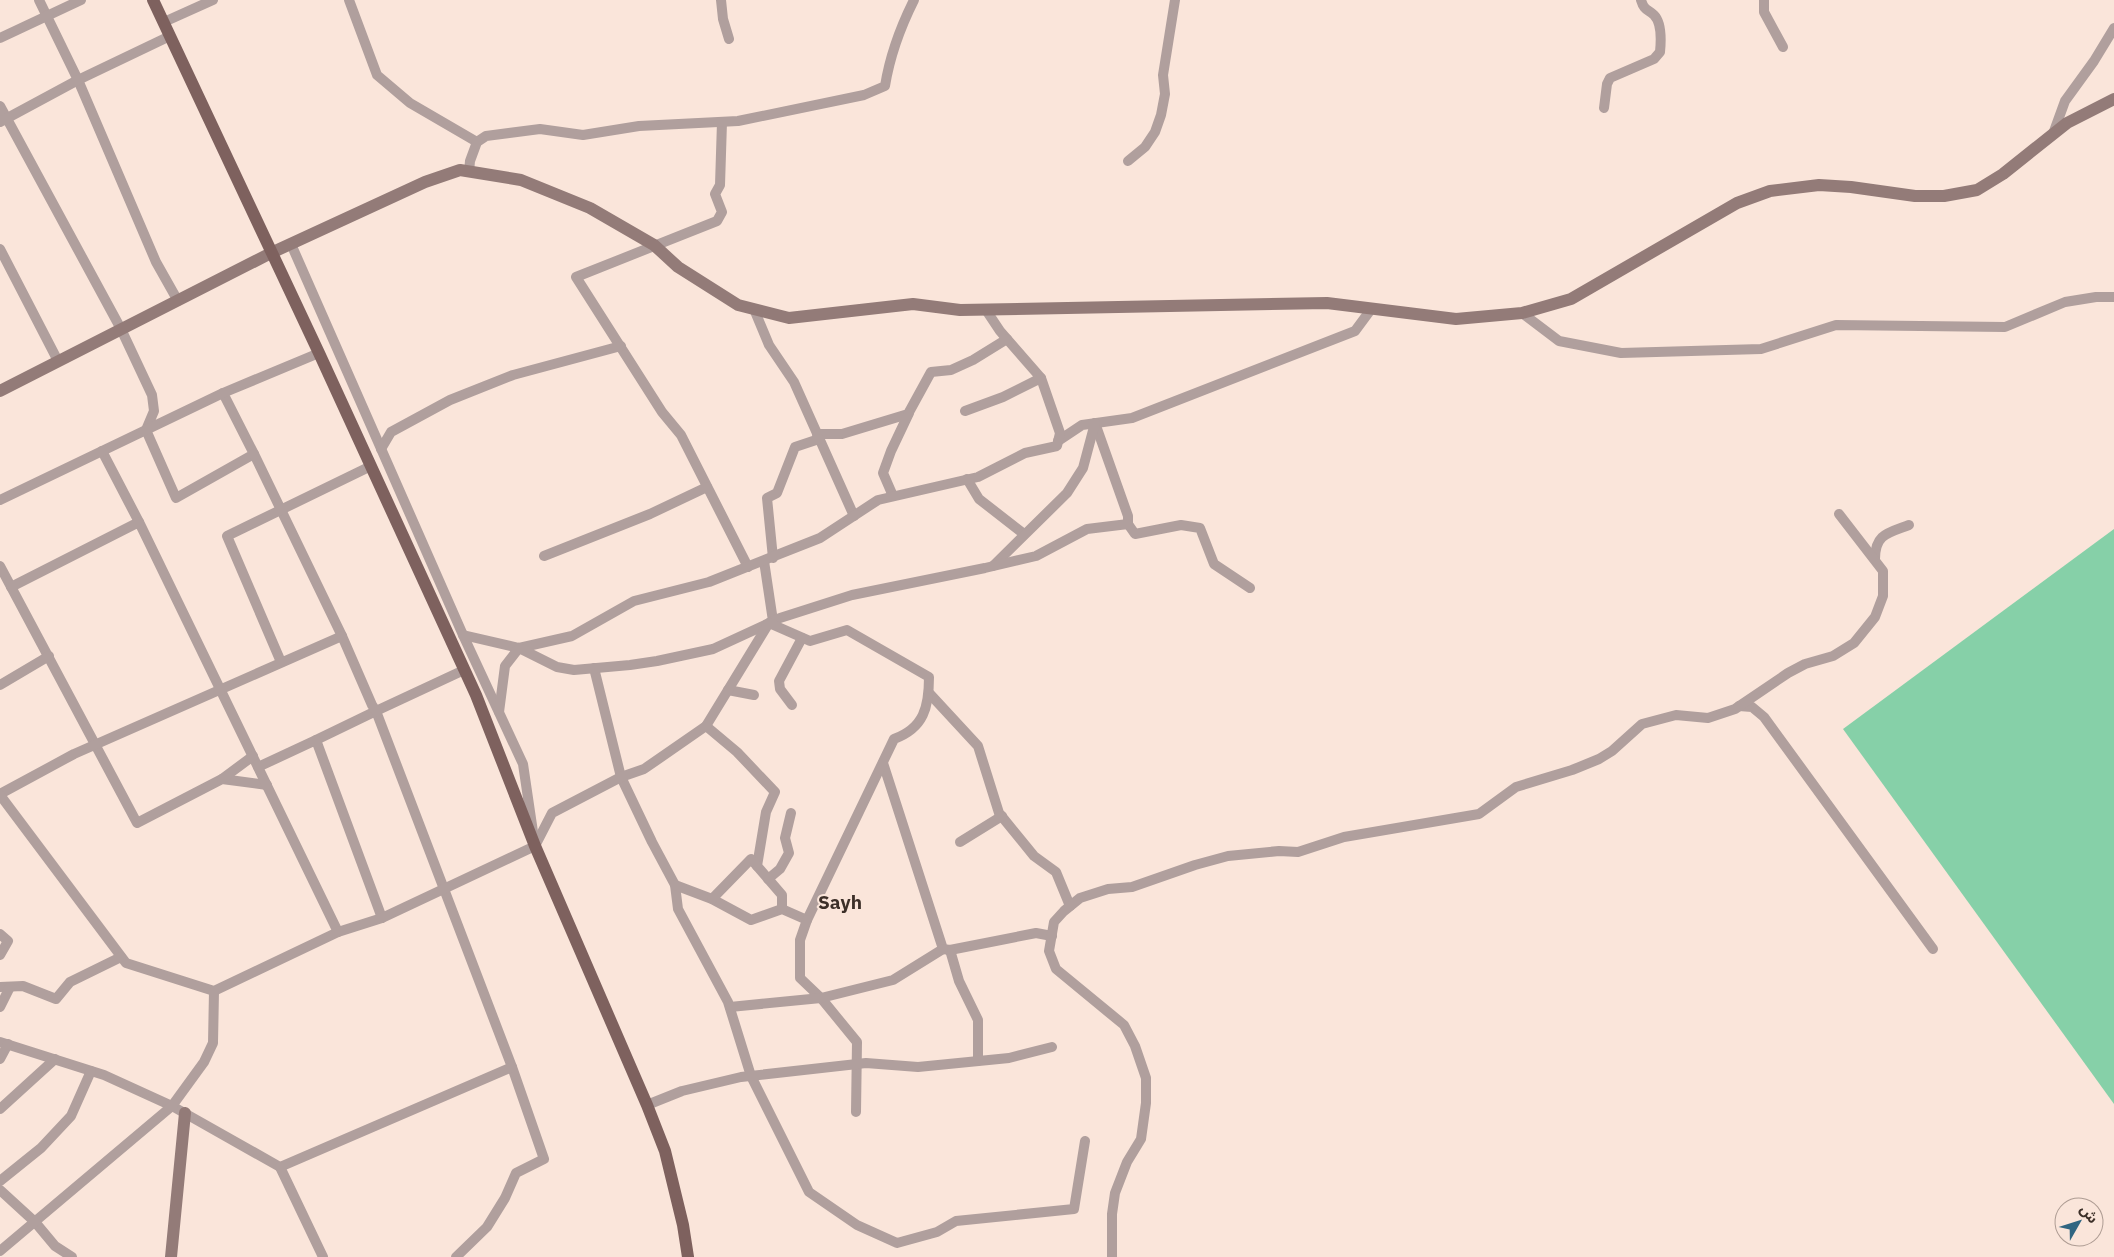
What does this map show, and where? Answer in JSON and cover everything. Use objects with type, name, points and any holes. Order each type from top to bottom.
[{"type":"main road","points":[[153,0],[319,353],[464,670],[535,846],[648,1105],[665,1151],[681,1216],[688,1257]]},
{"type":"street","points":[[39,0],[48,15],[78,80],[156,262],[178,301]]},
{"type":"street","points":[[0,38],[82,0]]},
{"type":"street","points":[[164,22],[213,0]]},
{"type":"street","points":[[349,0],[376,74],[410,103],[477,142]]},
{"type":"street","points":[[721,0],[723,19],[729,39]]},
{"type":"street","points":[[469,172],[470,161],[477,142],[486,136],[499,136],[540,129],[583,135],[639,126],[722,122],[864,95],[885,86],[890,58],[902,24],[914,0]]},
{"type":"street","points":[[1128,161],[1145,147],[1155,132],[1161,115],[1165,94],[1163,75],[1175,0]]},
{"type":"street","points":[[1604,108],[1607,84],[1610,78],[1654,59],[1660,52],[1659,24],[1656,17],[1644,8],[1641,0]]},
{"type":"street","points":[[1764,0],[1764,12],[1783,47]]},
{"type":"street","points":[[2053,134],[2065,101],[2094,62],[2114,28]]},
{"type":"street","points":[[4,120],[78,80],[170,36]]},
{"type":"street","points":[[1,389],[58,362],[271,253],[425,182],[460,170],[520,180],[590,208],[654,245],[678,267],[738,305],[789,318],[913,304],[960,310],[986,310],[1327,303],[1456,319],[1522,313],[1571,299],[1737,203],[1770,192],[1819,185],[1851,187],[1915,196],[1944,196],[1977,190],[2003,174],[2068,123],[2114,100]]},
{"type":"street","points":[[0,106],[4,120],[121,330],[152,394],[154,411],[146,430],[176,498],[254,454]]},
{"type":"street","points":[[722,122],[720,185],[714,194],[722,212],[717,221],[576,277],[662,412],[681,436],[748,567]]},
{"type":"street","points":[[291,244],[463,635],[523,764],[535,846]]},
{"type":"street","points":[[0,249],[58,362]]},
{"type":"street","points":[[1522,313],[1558,341],[1621,353],[1761,349],[1836,326],[2005,327],[2065,302],[2096,297],[2114,297]]},
{"type":"street","points":[[1058,442],[1082,425],[1132,418],[1355,331],[1372,308]]},
{"type":"street","points":[[754,309],[768,346],[794,382],[854,516]]},
{"type":"street","points":[[499,712],[505,666],[520,648],[572,636],[634,601],[709,582],[820,538],[878,500],[978,477],[1025,453],[1057,446],[1060,433],[1041,378],[1007,339],[986,310]]},
{"type":"street","points":[[893,496],[883,472],[909,413],[931,372],[951,370],[973,360],[1007,339]]},
{"type":"street","points":[[381,449],[392,432],[450,400],[513,375],[621,346]]},
{"type":"street","points":[[0,500],[223,393],[319,353]]},
{"type":"street","points":[[965,410],[1003,397],[1041,378]]},
{"type":"street","points":[[223,393],[342,636],[376,711],[512,1067],[544,1159],[516,1173],[505,1198],[487,1227],[456,1257]]},
{"type":"street","points":[[342,636],[96,744],[0,795],[126,963],[214,991],[338,932],[382,918],[535,846],[552,813],[621,777],[644,769],[706,726],[771,622],[767,498],[778,493],[795,447],[818,437],[842,434],[909,413]]},
{"type":"street","points":[[1095,423],[1128,516],[1128,524],[1135,534],[1181,525],[1200,528],[1214,564],[1250,588]]},
{"type":"street","points":[[992,567],[1067,493],[1083,468],[1095,423]]},
{"type":"street","points":[[102,451],[139,522],[338,932]]},
{"type":"street","points":[[281,662],[227,536],[371,466]]},
{"type":"street","points":[[967,480],[979,499],[1024,534]]},
{"type":"street","points":[[544,556],[650,514],[707,487]]},
{"type":"street","points":[[1112,1257],[1112,1214],[1115,1193],[1127,1162],[1140,1139],[1146,1103],[1146,1078],[1135,1046],[1124,1025],[1056,969],[1049,951],[1054,922],[1080,898],[1108,890],[1132,887],[1194,865],[1228,856],[1279,851],[1298,852],[1344,836],[1479,814],[1516,787],[1572,770],[1598,759],[1612,751],[1642,724],[1676,715],[1708,718],[1739,706],[1796,668],[1833,656],[1854,644],[1875,617],[1883,596],[1883,571],[1875,558],[1839,514]]},
{"type":"street","points":[[11,587],[139,522]]},
{"type":"street","points":[[463,635],[520,648],[557,668],[574,670],[630,666],[713,649],[771,622],[852,595],[992,567],[1036,556],[1087,529],[1128,524]]},
{"type":"street","points":[[1875,558],[1875,547],[1881,537],[1909,525]]},
{"type":"street","points":[[0,566],[137,822],[222,779],[253,756]]},
{"type":"street","points":[[771,622],[810,642],[847,630],[928,677],[929,693],[923,716],[908,733],[894,739],[807,920],[800,940],[800,978],[821,998],[857,1042],[856,1112]]},
{"type":"street","points":[[792,706],[780,689],[779,681],[802,638]]},
{"type":"street","points":[[0,684],[49,656]]},
{"type":"street","points":[[594,668],[621,777],[675,885],[678,909],[730,1007],[752,1076],[809,1192],[857,1225],[898,1243],[937,1232],[956,1221],[1074,1210],[1085,1141]]},
{"type":"street","points":[[258,767],[464,670]]},
{"type":"street","points":[[728,690],[754,695]]},
{"type":"street","points":[[929,693],[978,746],[1002,816],[1034,856],[1056,872],[1070,906]]},
{"type":"street","points":[[1739,706],[1752,707],[1764,717],[1933,949]]},
{"type":"street","points":[[706,726],[737,752],[775,792],[766,812],[757,866]]},
{"type":"street","points":[[316,740],[382,918]]},
{"type":"street","points":[[883,763],[947,949],[959,981],[978,1020],[978,1061]]},
{"type":"street","points":[[222,779],[267,785]]},
{"type":"street","points":[[768,879],[780,869],[789,853],[785,838],[791,813]]},
{"type":"street","points":[[960,842],[1002,816]]},
{"type":"street","points":[[712,899],[750,859],[782,895],[782,909]]},
{"type":"street","points":[[675,885],[712,899],[751,920],[782,909],[807,920]]},
{"type":"street","points":[[730,1007],[821,998],[893,980],[947,949],[1036,933],[1052,936]]},
{"type":"street","points":[[0,934],[8,940],[0,955]]},
{"type":"street","points":[[0,1007],[5,987],[23,986],[56,999],[70,982],[121,957]]},
{"type":"street","points":[[0,1251],[172,1106],[204,1062],[214,1043],[214,991]]},
{"type":"street","points":[[0,1059],[4,1043],[91,1071],[172,1106],[280,1167],[323,1257]]},
{"type":"street","points":[[648,1105],[682,1091],[752,1076],[857,1064],[918,1067],[1010,1058],[1052,1047]]},
{"type":"street","points":[[0,1109],[55,1060]]},
{"type":"street","points":[[280,1167],[512,1067]]},
{"type":"street","points":[[0,1181],[40,1148],[71,1116],[91,1071]]},
{"type":"street","points":[[171,1257],[185,1113]]},
{"type":"street","points":[[0,1190],[35,1222],[55,1246],[72,1257]]},
{"type":"green space","points":[[2114,529],[2114,1104],[1843,729]]},
{"type":"district","name":"Sayh","points":[[840,902]]}]
